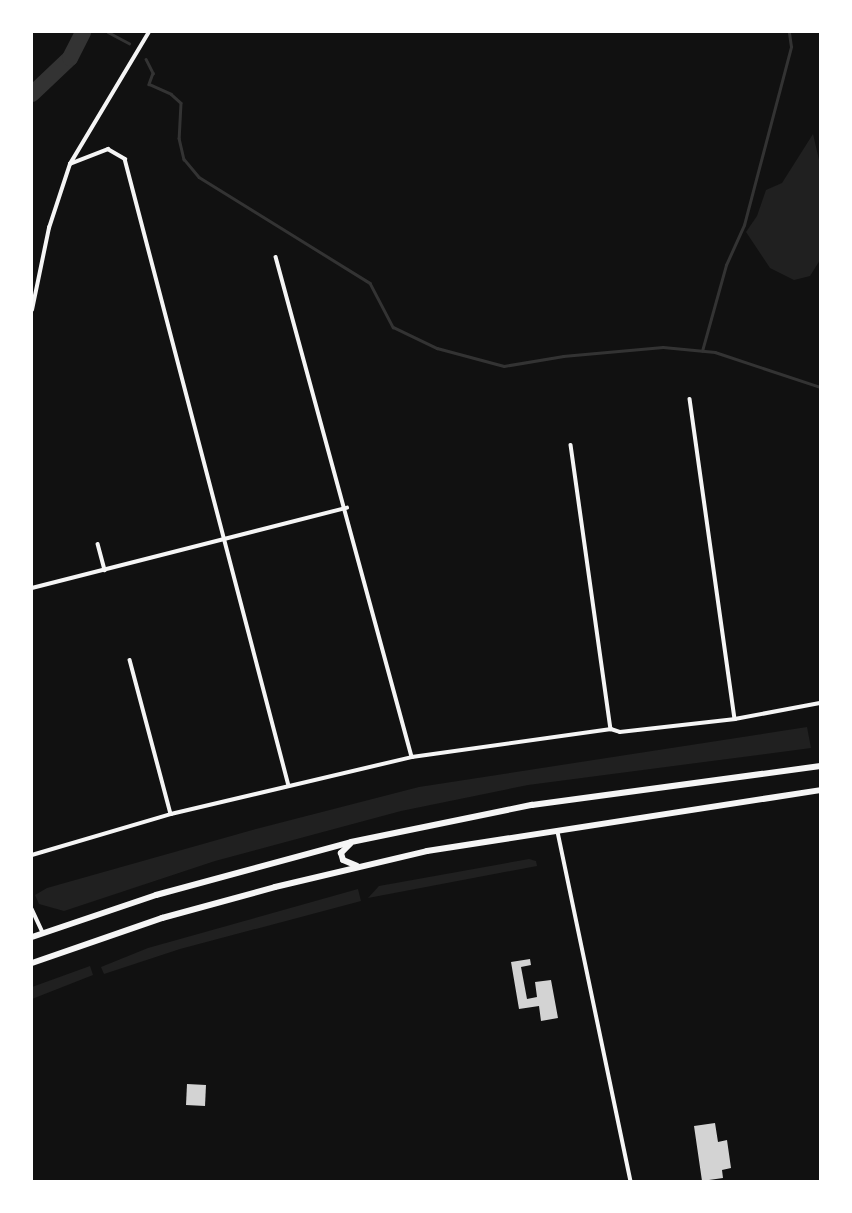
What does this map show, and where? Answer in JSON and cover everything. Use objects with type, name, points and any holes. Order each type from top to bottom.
[{"type":"highway","points":[[32,937],[156,895],[351,842],[531,805],[821,765]]},
{"type":"highway","points":[[32,963],[162,918],[359,866],[427,851],[821,790]]},
{"type":"highway","points":[[351,842],[341,853],[343,860],[359,866]]},
{"type":"street","points":[[32,310],[49,228],[70,164],[149,32]]},
{"type":"street","points":[[70,164],[108,149],[125,159],[289,786]]},
{"type":"street","points":[[276,257],[347,508],[412,757]]},
{"type":"street","points":[[690,399],[735,719]]},
{"type":"street","points":[[571,445],[611,729]]},
{"type":"street","points":[[32,588],[347,508]]},
{"type":"street","points":[[97,544],[105,570]]},
{"type":"street","points":[[130,660],[171,814]]},
{"type":"street","points":[[32,855],[171,814],[412,757],[611,729],[620,732],[735,719],[821,703]]},
{"type":"street","points":[[558,830],[631,1181]]},
{"type":"street","points":[[32,909],[43,933]]},
{"type":"shaded area","points":[[813,134],[820,164],[820,260],[810,276],[794,280],[770,268],[746,232],[757,216],[766,190],[782,183]]},
{"type":"shaded area","points":[[807,727],[811,748],[528,785],[401,811],[215,861],[64,911],[39,904],[35,895],[47,888],[256,829],[419,787]]},
{"type":"shaded area","points":[[529,859],[536,861],[537,866],[368,898],[379,886]]},
{"type":"shaded area","points":[[358,889],[361,901],[180,949],[104,974],[101,967],[148,948]]},
{"type":"shaded area","points":[[90,966],[93,975],[32,999],[32,987]]},
{"type":"building","points":[[530,959],[531,965],[521,967],[527,999],[537,997],[535,982],[551,980],[558,1018],[541,1021],[539,1006],[519,1009],[511,962]]},
{"type":"building","points":[[187,1084],[206,1085],[205,1106],[186,1105]]},
{"type":"building","points":[[715,1123],[718,1142],[727,1140],[731,1168],[722,1170],[723,1178],[702,1181],[694,1126]]},
{"type":"waterway","points":[[32,94],[70,58],[83,32]]},
{"type":"waterway","points":[[108,32],[129,43]]},
{"type":"waterway","points":[[702,351],[726,265],[744,225],[791,47],[789,32]]},
{"type":"waterway","points":[[146,59],[153,73],[149,84],[171,94],[181,103],[179,138],[184,159],[199,177],[370,283],[393,327],[437,348],[504,366],[563,356],[663,347],[715,352],[820,387]]}]
